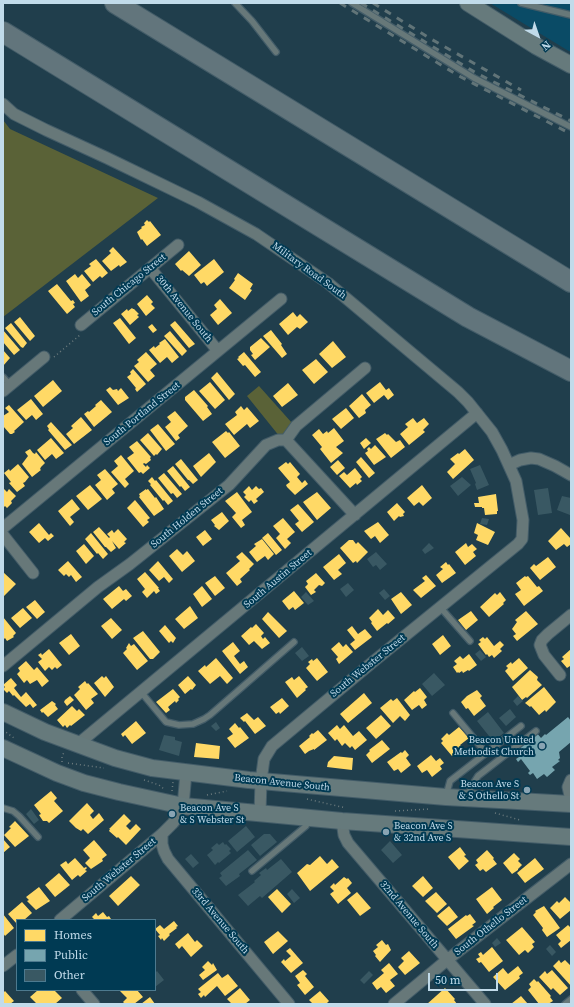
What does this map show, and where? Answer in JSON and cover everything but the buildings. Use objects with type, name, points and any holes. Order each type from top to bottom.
[{"type":"highway","points":[[115,3],[571,282]]},
{"type":"highway","points":[[7,35],[468,317],[571,371]]},
{"type":"main road","points":[[468,3],[536,46],[571,65]]},
{"type":"main road","name":"Beacon Avenue South","points":[[3,712],[45,732],[71,748],[180,775],[446,797],[571,804]]},
{"type":"main road","points":[[10,744],[57,773],[84,783],[119,792],[180,799],[260,813],[309,818],[345,814],[571,837]]},
{"type":"street","name":"Military Road South","points":[[3,104],[14,114],[198,202],[256,234],[328,283],[458,392],[492,432],[516,481],[523,520],[522,539],[518,544]]},
{"type":"street","name":"South Chicago Street","points":[[81,325],[178,245]]},
{"type":"street","name":"30th Avenue South","points":[[150,268],[218,351]]},
{"type":"street","name":"South Portland Street","points":[[3,528],[281,299]]},
{"type":"street","points":[[5,384],[44,357]]},
{"type":"street","points":[[355,515],[286,440],[296,426],[365,368]]},
{"type":"street","name":"South Austin Street","points":[[71,748],[141,692],[477,413]]},
{"type":"street","name":"South Holden Street","points":[[3,666],[98,587],[130,564],[229,485],[266,445],[278,440],[286,440]]},
{"type":"street","points":[[509,465],[520,460],[531,458],[539,459],[571,475]]},
{"type":"street","points":[[3,535],[33,573]]},
{"type":"street","name":"South Webster Street","points":[[260,813],[261,781],[264,759],[272,746],[518,544]]},
{"type":"street","points":[[560,675],[544,655],[540,645],[542,640],[548,634],[571,614]]},
{"type":"street","name":"South Webster Street","points":[[61,919],[162,834],[179,814],[180,775]]},
{"type":"street","points":[[571,780],[568,787],[571,800]]},
{"type":"street","name":"32nd Avenue South","points":[[345,814],[344,835],[348,842],[485,1004]]},
{"type":"street","name":"33rd Avenue South","points":[[162,834],[162,844],[168,859],[289,1004]]},
{"type":"street","name":"South Othello Street","points":[[394,1004],[447,960],[571,864]]},
{"type":"street","points":[[4,964],[16,956]]},
{"type":"street","points":[[83,991],[94,1004]]},
{"type":"lane","points":[[235,3],[252,21],[276,52]]},
{"type":"lane","points":[[352,3],[474,78],[571,127]]},
{"type":"lane","points":[[522,3],[571,15]]},
{"type":"lane","points":[[440,607],[470,641]]},
{"type":"lane","points":[[141,692],[166,722],[179,725],[192,724],[204,719],[216,710],[294,642]]},
{"type":"lane","points":[[453,713],[486,753]]},
{"type":"lane","points":[[446,797],[450,781],[521,726]]},
{"type":"lane","points":[[468,798],[470,787],[478,776],[536,731]]},
{"type":"lane","points":[[3,808],[13,811],[38,837]]},
{"type":"lane","points":[[252,871],[306,826],[309,818]]},
{"type":"lane","points":[[565,1004],[571,999]]},
{"type":"path","points":[[44,357],[47,361],[50,360],[85,331],[81,325]]},
{"type":"path","points":[[3,730],[10,744]]},
{"type":"path","points":[[71,748],[62,757],[62,763],[110,769]]},
{"type":"path","points":[[180,775],[170,792],[180,799]]},
{"type":"path","points":[[139,778],[160,785],[164,789]]},
{"type":"path","points":[[204,796],[232,790]]},
{"type":"path","points":[[302,797],[345,814]]},
{"type":"path","points":[[389,811],[434,809]]},
{"type":"path","points":[[491,812],[525,821]]},
{"type":"shaded area","points":[[490,3],[571,3],[571,52],[567,50]]},
{"type":"green space","points":[[3,120],[10,129],[158,198],[3,317]]},
{"type":"green space","points":[[259,386],[292,423],[288,430],[280,437],[247,396]]},
{"type":"railway","points":[[340,3],[459,76],[571,134]]},
{"type":"railway","points":[[361,3],[476,73],[571,121]]},
{"type":"railway","points":[[373,3],[431,39],[521,90]]},
{"type":"place","name":"Beacon United Methodist Church","points":[[542,746]]},
{"type":"place","name":"Beacon Ave S & S Othello St","points":[[527,790]]},
{"type":"place","name":"Beacon Ave S & S Webster St","points":[[172,814]]},
{"type":"place","name":"Beacon Ave S & 32nd Ave S","points":[[386,832]]}]
